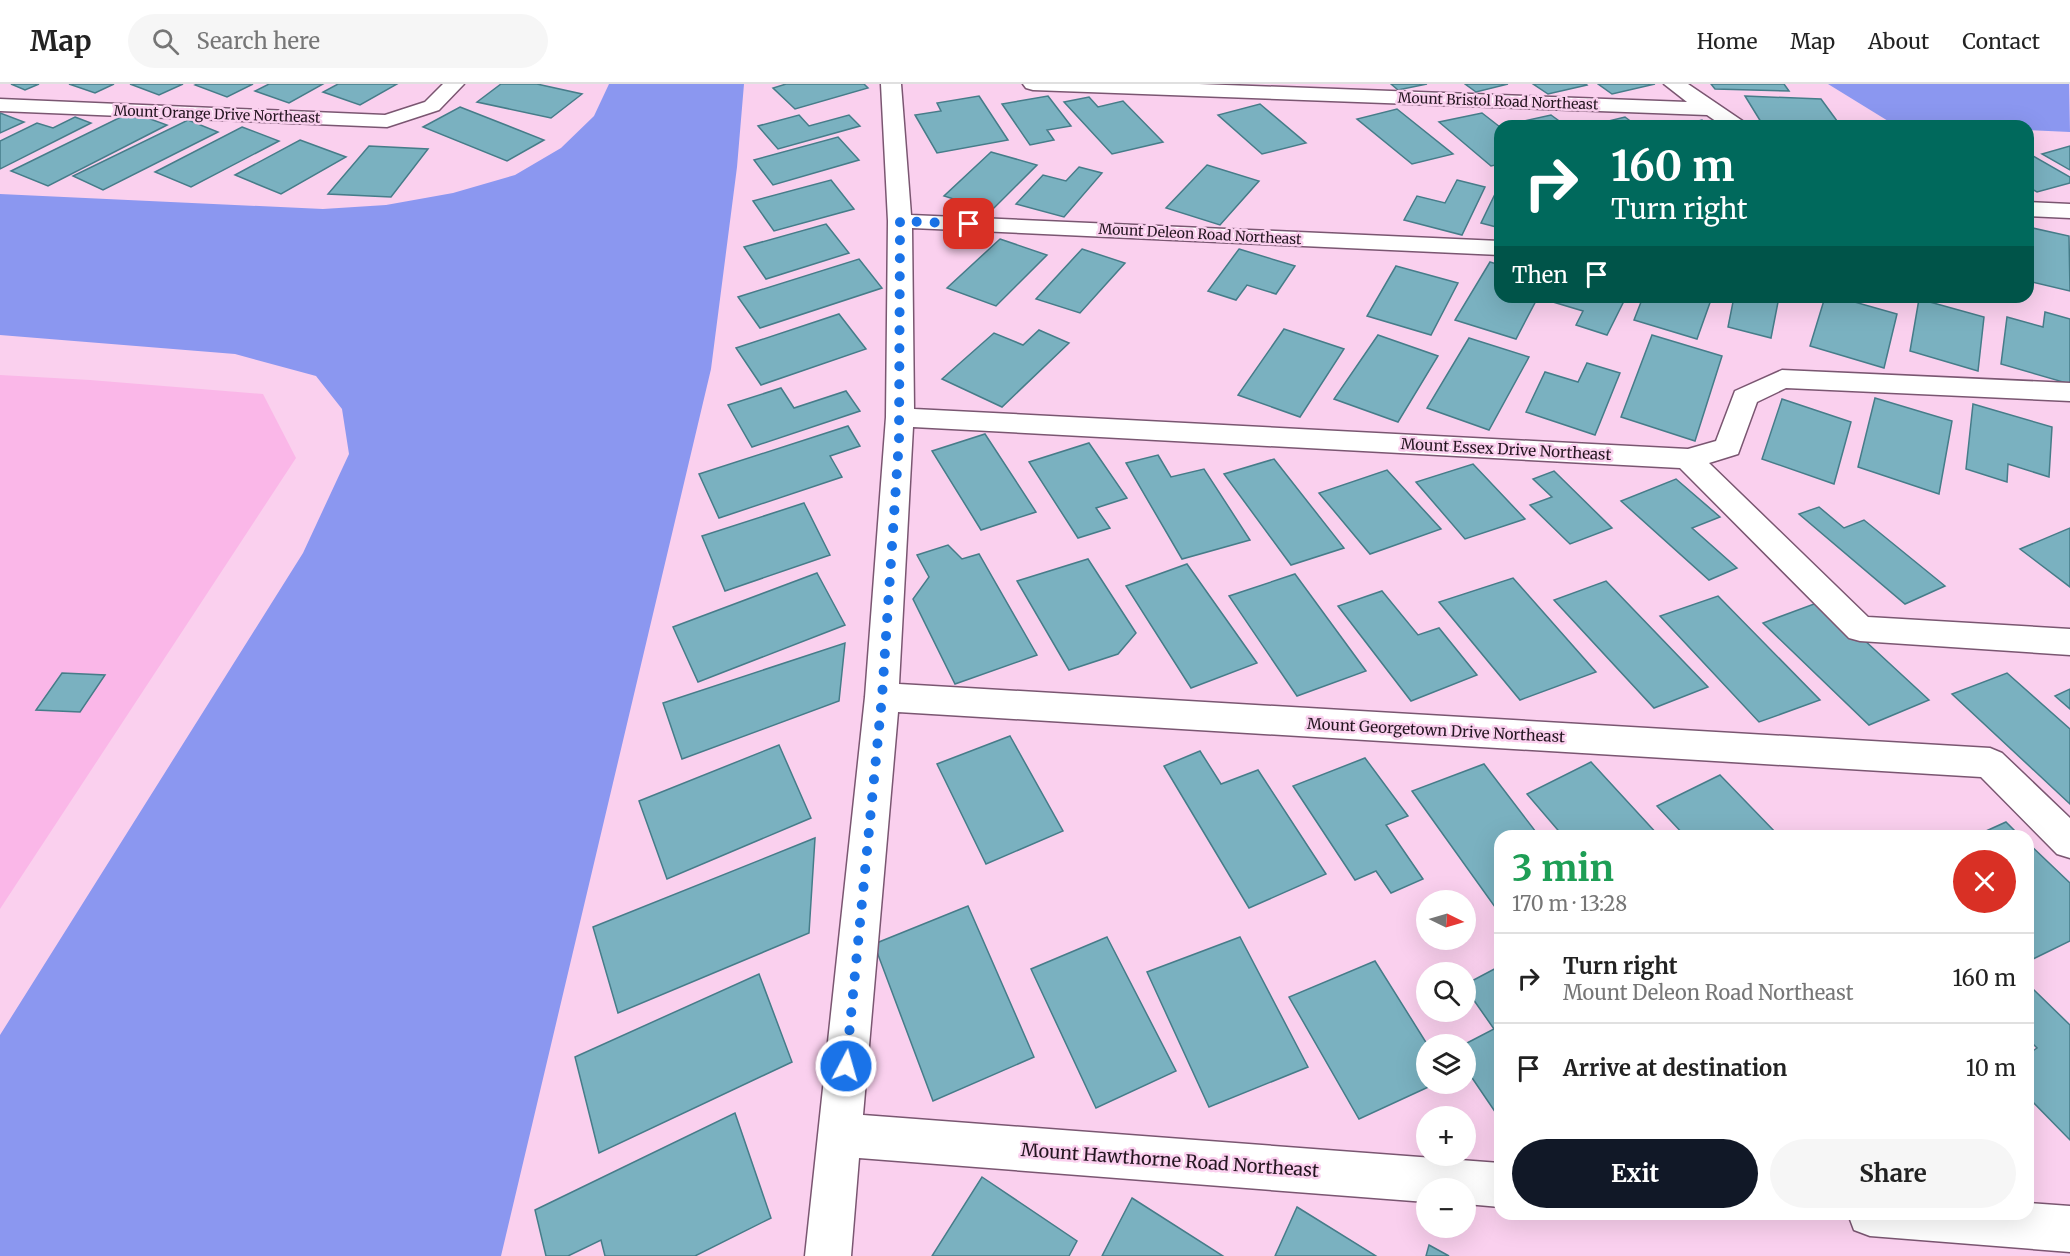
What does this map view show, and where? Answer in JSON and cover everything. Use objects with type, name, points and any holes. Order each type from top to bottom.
[{"type":"street","name":"Mount Orange Drive Northeast","points":[[0,105],[387,122],[432,106],[454,84]]},
{"type":"street","points":[[828,1256],[882,697],[900,417],[900,221],[891,84]]},
{"type":"street","name":"Mount Bristol Road Northeast","points":[[1033,84],[1711,109]]},
{"type":"street","points":[[1674,84],[1728,120]]},
{"type":"street","points":[[2034,209],[2070,211]]},
{"type":"street","name":"Mount Deleon Road Northeast","points":[[900,221],[1494,248]]},
{"type":"street","name":"Mount Essex Drive Northeast","points":[[900,417],[1688,459],[1728,447],[1745,397],[1782,379],[2070,393]]},
{"type":"street","points":[[1688,459],[1860,629],[2070,642]]},
{"type":"street","name":"Mount Georgetown Drive Northeast","points":[[882,697],[1990,763],[2070,842]]},
{"type":"street","name":"Mount Hawthorne Road Northeast","points":[[839,1135],[1494,1185]]},
{"type":"street","points":[[1950,1220],[2070,1229]]},
{"type":"shaded area","points":[[0,375],[263,394],[296,458],[0,909]]},
{"type":"water","points":[[609,84],[744,84],[737,167],[711,369],[501,1256],[0,1256],[0,1035],[303,553],[349,454],[342,409],[316,376],[235,354],[0,335],[0,194],[323,209],[386,205],[453,193],[515,175],[561,148],[594,116]]},
{"type":"water","points":[[1828,84],[2069,84],[2070,132],[2034,130],[2034,120],[1886,120]]},
{"type":"building","points":[[11,84],[39,84],[25,90]]},
{"type":"building","points":[[69,84],[114,84],[95,93]]},
{"type":"building","points":[[130,84],[183,84],[159,95]]},
{"type":"building","points":[[253,84],[227,97],[195,85]]},
{"type":"building","points":[[269,84],[323,84],[289,103],[255,91]]},
{"type":"building","points":[[338,84],[397,84],[360,105],[323,92]]},
{"type":"building","points":[[501,84],[537,84],[582,94],[551,118],[477,102]]},
{"type":"building","points":[[786,84],[864,84],[868,88],[795,109],[773,88]]},
{"type":"building","points":[[1391,84],[1427,84],[1398,90]]},
{"type":"building","points":[[1465,84],[1508,84],[1476,92]]},
{"type":"building","points":[[1533,84],[1586,84],[1587,85],[1548,94]]},
{"type":"building","points":[[1598,84],[1655,84],[1612,94]]},
{"type":"building","points":[[1711,84],[1784,84],[1789,91],[1715,89]]},
{"type":"building","points":[[979,96],[1008,140],[937,153],[915,115],[941,111],[937,103]]},
{"type":"building","points":[[1048,96],[1071,126],[1047,130],[1054,140],[1030,145],[1002,104]]},
{"type":"building","points":[[1745,96],[1821,99],[1836,120],[1760,120]]},
{"type":"building","points":[[1089,97],[1098,107],[1123,101],[1163,142],[1112,154],[1064,102]]},
{"type":"building","points":[[1260,104],[1306,143],[1262,154],[1218,115]]},
{"type":"building","points":[[460,107],[544,140],[507,161],[423,127]]},
{"type":"building","points":[[1397,109],[1453,154],[1412,164],[1357,119]]},
{"type":"building","points":[[131,112],[167,125],[48,186],[11,171]]},
{"type":"building","points":[[0,113],[24,122],[0,133]]},
{"type":"building","points":[[1482,113],[1494,122],[1494,165],[1491,166],[1439,122]]},
{"type":"building","points":[[799,115],[809,126],[849,115],[860,126],[778,149],[758,126]]},
{"type":"building","points":[[1551,115],[1558,120],[1529,120]]},
{"type":"building","points":[[75,117],[91,123],[0,169],[0,141],[37,123],[53,128]]},
{"type":"building","points":[[1625,117],[1629,120],[1613,120]]},
{"type":"building","points":[[188,120],[218,132],[103,190],[73,176]]},
{"type":"building","points":[[242,127],[279,141],[191,187],[155,172]]},
{"type":"building","points":[[838,137],[859,160],[773,185],[754,160]]},
{"type":"building","points":[[300,140],[346,157],[281,194],[235,175]]},
{"type":"building","points":[[369,146],[428,149],[391,197],[328,194]]},
{"type":"building","points":[[2070,146],[2070,170],[2042,154]]},
{"type":"building","points":[[991,152],[1037,165],[991,211],[944,196]]},
{"type":"building","points":[[2034,156],[2070,177],[2070,183],[2037,192],[2034,190]]},
{"type":"building","points":[[1207,165],[1259,181],[1220,225],[1166,208]]},
{"type":"building","points":[[1079,167],[1102,173],[1064,217],[1016,204],[1043,175],[1066,181]]},
{"type":"building","points":[[831,180],[854,209],[774,231],[753,201]]},
{"type":"building","points":[[1457,180],[1485,187],[1462,235],[1404,220],[1417,196],[1445,203]]},
{"type":"building","points":[[1494,196],[1494,226],[1481,223]]},
{"type":"building","points":[[826,224],[849,253],[766,279],[744,247]]},
{"type":"building","points":[[2034,228],[2069,236],[2070,291],[2034,282]]},
{"type":"building","points":[[1000,239],[1047,255],[996,306],[947,288]]},
{"type":"building","points":[[1082,249],[1125,263],[1080,313],[1036,299]]},
{"type":"building","points":[[1239,249],[1295,266],[1276,294],[1247,285],[1236,300],[1208,291]]},
{"type":"building","points":[[859,259],[882,288],[760,328],[738,297]]},
{"type":"building","points":[[1490,262],[1494,263],[1494,303],[1535,303],[1516,339],[1455,320]]},
{"type":"building","points":[[1396,266],[1458,283],[1431,335],[1367,316]]},
{"type":"building","points":[[1556,303],[1623,303],[1607,335],[1576,325],[1583,311]]},
{"type":"building","points":[[1641,303],[1710,303],[1697,339],[1634,320]]},
{"type":"building","points":[[1733,303],[1778,303],[1771,338],[1728,327]]},
{"type":"building","points":[[1823,303],[1858,303],[1897,314],[1884,368],[1810,346]]},
{"type":"building","points":[[1918,303],[1933,303],[1984,317],[1978,371],[1910,351]]},
{"type":"building","points":[[2045,312],[2070,319],[2070,384],[2001,364],[2007,317],[2043,327]]},
{"type":"building","points":[[839,314],[866,349],[761,385],[736,348]]},
{"type":"building","points":[[1284,329],[1344,349],[1300,417],[1238,395]]},
{"type":"building","points":[[1039,330],[1069,343],[1002,407],[942,379],[994,333],[1023,345]]},
{"type":"building","points":[[1378,335],[1438,356],[1398,422],[1334,399]]},
{"type":"building","points":[[1652,335],[1722,356],[1695,441],[1621,417]]},
{"type":"building","points":[[1469,338],[1529,357],[1489,430],[1427,408]]},
{"type":"building","points":[[1587,363],[1620,373],[1595,435],[1526,412],[1545,372],[1578,382]]},
{"type":"building","points":[[781,388],[794,408],[846,391],[860,411],[752,447],[728,405]]},
{"type":"building","points":[[1875,398],[1952,421],[1939,494],[1858,467]]},
{"type":"building","points":[[1782,399],[1851,422],[1834,484],[1762,459]]},
{"type":"building","points":[[1973,404],[2052,427],[2049,477],[2008,464],[2007,482],[1966,469]]},
{"type":"building","points":[[848,426],[860,446],[830,456],[842,477],[719,518],[699,474]]},
{"type":"building","points":[[985,434],[1036,512],[981,530],[932,451]]},
{"type":"building","points":[[1089,443],[1127,498],[1096,508],[1110,528],[1078,538],[1029,462]]},
{"type":"building","points":[[1158,455],[1171,477],[1204,469],[1250,540],[1182,559],[1126,463]]},
{"type":"building","points":[[1274,459],[1344,548],[1291,565],[1224,474]]},
{"type":"building","points":[[1473,464],[1525,519],[1465,539],[1416,482]]},
{"type":"building","points":[[1387,470],[1441,529],[1370,554],[1319,493]]},
{"type":"building","points":[[1554,471],[1612,528],[1570,544],[1530,505],[1552,497],[1533,479]]},
{"type":"building","points":[[1676,479],[1720,517],[1692,528],[1737,568],[1709,580],[1621,501]]},
{"type":"building","points":[[804,503],[830,555],[725,591],[702,536]]},
{"type":"building","points":[[1819,507],[1844,528],[1864,520],[1945,586],[1905,604],[1799,514]]},
{"type":"building","points":[[2070,528],[2070,587],[2020,549]]},
{"type":"building","points":[[948,545],[962,559],[979,554],[1037,655],[955,684],[913,599],[929,577],[917,555]]},
{"type":"building","points":[[1088,559],[1136,633],[1118,654],[1069,670],[1017,581]]},
{"type":"building","points":[[1187,564],[1257,663],[1191,688],[1126,586]]},
{"type":"building","points":[[817,573],[845,625],[698,682],[673,627]]},
{"type":"building","points":[[1295,574],[1366,671],[1297,696],[1229,596]]},
{"type":"building","points":[[1513,578],[1596,672],[1520,700],[1439,602]]},
{"type":"building","points":[[1606,581],[1708,687],[1654,708],[1554,600]]},
{"type":"building","points":[[1382,591],[1418,635],[1439,628],[1477,675],[1411,701],[1338,606]]},
{"type":"building","points":[[1718,596],[1820,700],[1759,722],[1660,616]]},
{"type":"building","points":[[1822,601],[1929,700],[1869,725],[1763,623]]},
{"type":"building","points":[[845,643],[839,701],[682,759],[663,703]]},
{"type":"building","points":[[62,673],[105,675],[80,712],[36,710]]},
{"type":"building","points":[[2007,673],[2070,729],[2070,804],[1952,694]]},
{"type":"building","points":[[2070,689],[2070,709],[2055,696]]},
{"type":"building","points":[[1010,736],[1063,831],[986,864],[937,764]]},
{"type":"building","points":[[779,745],[811,818],[667,879],[639,801]]},
{"type":"building","points":[[1200,751],[1221,784],[1258,770],[1326,874],[1249,908],[1164,766]]},
{"type":"building","points":[[1365,758],[1408,816],[1386,825],[1423,879],[1391,893],[1376,871],[1355,880],[1293,786]]},
{"type":"building","points":[[1591,762],[1653,830],[1558,830],[1527,794]]},
{"type":"building","points":[[1484,764],[1534,830],[1494,830],[1494,906],[1412,791]]},
{"type":"building","points":[[1720,775],[1773,830],[1679,830],[1657,806]]},
{"type":"building","points":[[2006,822],[2014,830],[1988,830]]},
{"type":"building","points":[[815,838],[809,933],[618,1013],[593,927]]},
{"type":"building","points":[[2034,849],[2070,883],[2070,941],[2034,959]]},
{"type":"building","points":[[968,906],[1034,1057],[933,1101],[874,944]]},
{"type":"building","points":[[1107,937],[1176,1071],[1096,1108],[1031,969]]},
{"type":"building","points":[[1240,937],[1308,1067],[1209,1107],[1147,972]]},
{"type":"building","points":[[1375,961],[1421,1034],[1416,1034],[1416,1093],[1359,1119],[1289,997]]},
{"type":"building","points":[[1494,969],[1494,1029],[1476,1003],[1476,979]]},
{"type":"building","points":[[759,974],[792,1062],[599,1153],[575,1057]]},
{"type":"building","points":[[2034,990],[2070,1025],[2070,1140],[2034,1103],[2034,1050],[2037,1048],[2034,1045]]},
{"type":"building","points":[[1494,1029],[1494,1110],[1476,1084],[1476,1038]]},
{"type":"building","points":[[735,1113],[771,1218],[695,1256],[605,1256],[601,1240],[568,1256],[546,1256],[535,1210]]},
{"type":"building","points":[[982,1177],[1077,1241],[1069,1256],[932,1256]]},
{"type":"building","points":[[1132,1198],[1223,1256],[1102,1256]]},
{"type":"building","points":[[1297,1207],[1376,1256],[1275,1256]]},
{"type":"building","points":[[1429,1245],[1449,1256],[1426,1256]]},
{"type":"route","points":[[846,1066],[882,697],[899,440],[900,221],[969,224]]}]
